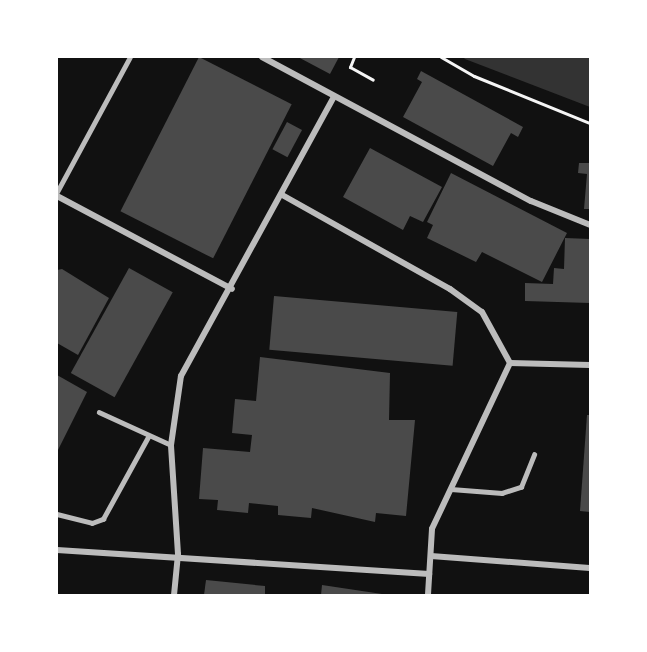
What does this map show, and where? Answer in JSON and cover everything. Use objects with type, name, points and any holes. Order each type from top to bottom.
[{"type":"street","points":[[262,57],[334,98],[565,219],[590,225]]},
{"type":"street","points":[[174,595],[178,554],[171,445],[181,376],[284,196],[334,98]]},
{"type":"street","points":[[57,194],[232,289]]},
{"type":"street","points":[[284,196],[458,294],[482,312],[510,363]]},
{"type":"street","points":[[510,363],[590,365]]},
{"type":"street","points":[[428,595],[432,529],[510,363]]},
{"type":"street","points":[[57,550],[178,554],[429,574]]},
{"type":"street","points":[[431,556],[590,568]]},
{"type":"lane","points":[[57,194],[130,57]]},
{"type":"lane","points":[[99,412],[148,437],[171,445]]},
{"type":"lane","points":[[57,514],[92,523],[103,519],[148,437]]},
{"type":"lane","points":[[451,489],[502,493],[521,487],[534,454]]},
{"type":"path","points":[[354,57],[350,67],[373,80]]},
{"type":"path","points":[[441,57],[474,76],[590,123]]},
{"type":"shaded area","points":[[463,57],[590,57],[590,107],[465,59]]},
{"type":"building","points":[[199,57],[292,104],[213,258],[120,211]]},
{"type":"building","points":[[298,57],[339,57],[330,74]]},
{"type":"building","points":[[421,71],[523,127],[518,137],[511,133],[493,166],[403,117],[422,82],[417,79]]},
{"type":"building","points":[[287,122],[302,130],[287,157],[272,149]]},
{"type":"building","points":[[370,148],[442,187],[423,222],[410,216],[403,230],[343,197]]},
{"type":"building","points":[[579,163],[590,163],[590,209],[584,209],[587,174],[578,173]]},
{"type":"building","points":[[451,173],[567,233],[542,282],[482,252],[476,262],[427,238],[433,225],[427,222]]},
{"type":"building","points":[[565,238],[590,239],[590,303],[525,301],[525,283],[553,284],[554,268],[564,269]]},
{"type":"building","points":[[129,268],[173,292],[115,397],[71,373]]},
{"type":"building","points":[[62,269],[109,298],[78,355],[57,343],[57,270]]},
{"type":"building","points":[[274,296],[457,312],[453,366],[269,350]]},
{"type":"building","points":[[260,357],[390,373],[389,420],[415,420],[406,516],[376,513],[375,522],[312,508],[311,518],[278,515],[278,506],[249,503],[248,513],[217,510],[218,500],[199,499],[203,448],[250,452],[252,435],[232,433],[235,399],[256,401]]},
{"type":"building","points":[[57,375],[87,392],[57,452]]},
{"type":"building","points":[[587,415],[590,415],[590,512],[580,511]]},
{"type":"building","points":[[206,580],[265,586],[265,595],[204,595]]},
{"type":"building","points":[[322,585],[382,594],[382,595],[321,595]]}]
